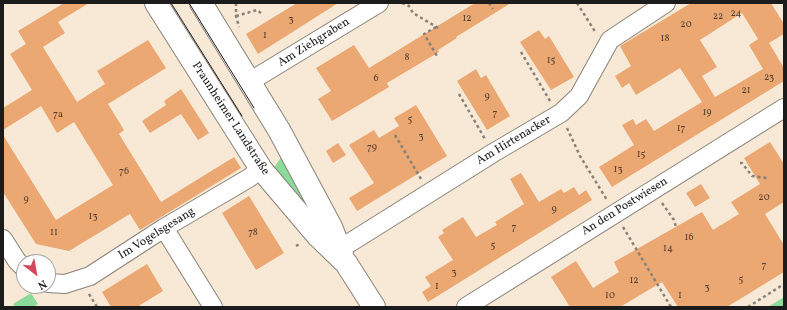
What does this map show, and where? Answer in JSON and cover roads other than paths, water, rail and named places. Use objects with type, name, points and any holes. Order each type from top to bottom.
[{"type":"main road","name":"Praunheimer Landstraße","points":[[156,3],[260,169],[317,235],[340,255]]},
{"type":"main road","name":"Praunheimer Landstraße","points":[[201,3],[278,130],[331,227],[340,255],[374,307]]},
{"type":"main road","points":[[260,169],[270,159],[279,143],[278,130]]},
{"type":"street","name":"Am Ziehgraben","points":[[249,82],[379,3]]},
{"type":"street","name":"Am Hirtenacker","points":[[340,255],[429,193],[558,115],[577,100],[605,47],[615,36],[666,3]]},
{"type":"street","name":"An den Postwiesen","points":[[466,307],[784,108]]},
{"type":"street","name":"Im Vogelsgesang","points":[[56,283],[65,284],[90,276],[164,228],[249,178],[260,169]]},
{"type":"street","points":[[164,228],[213,307]]},
{"type":"street","points":[[3,239],[16,260]]},
{"type":"tram line","points":[[171,3],[242,116]]},
{"type":"tram line","points":[[189,3],[254,108]]}]
